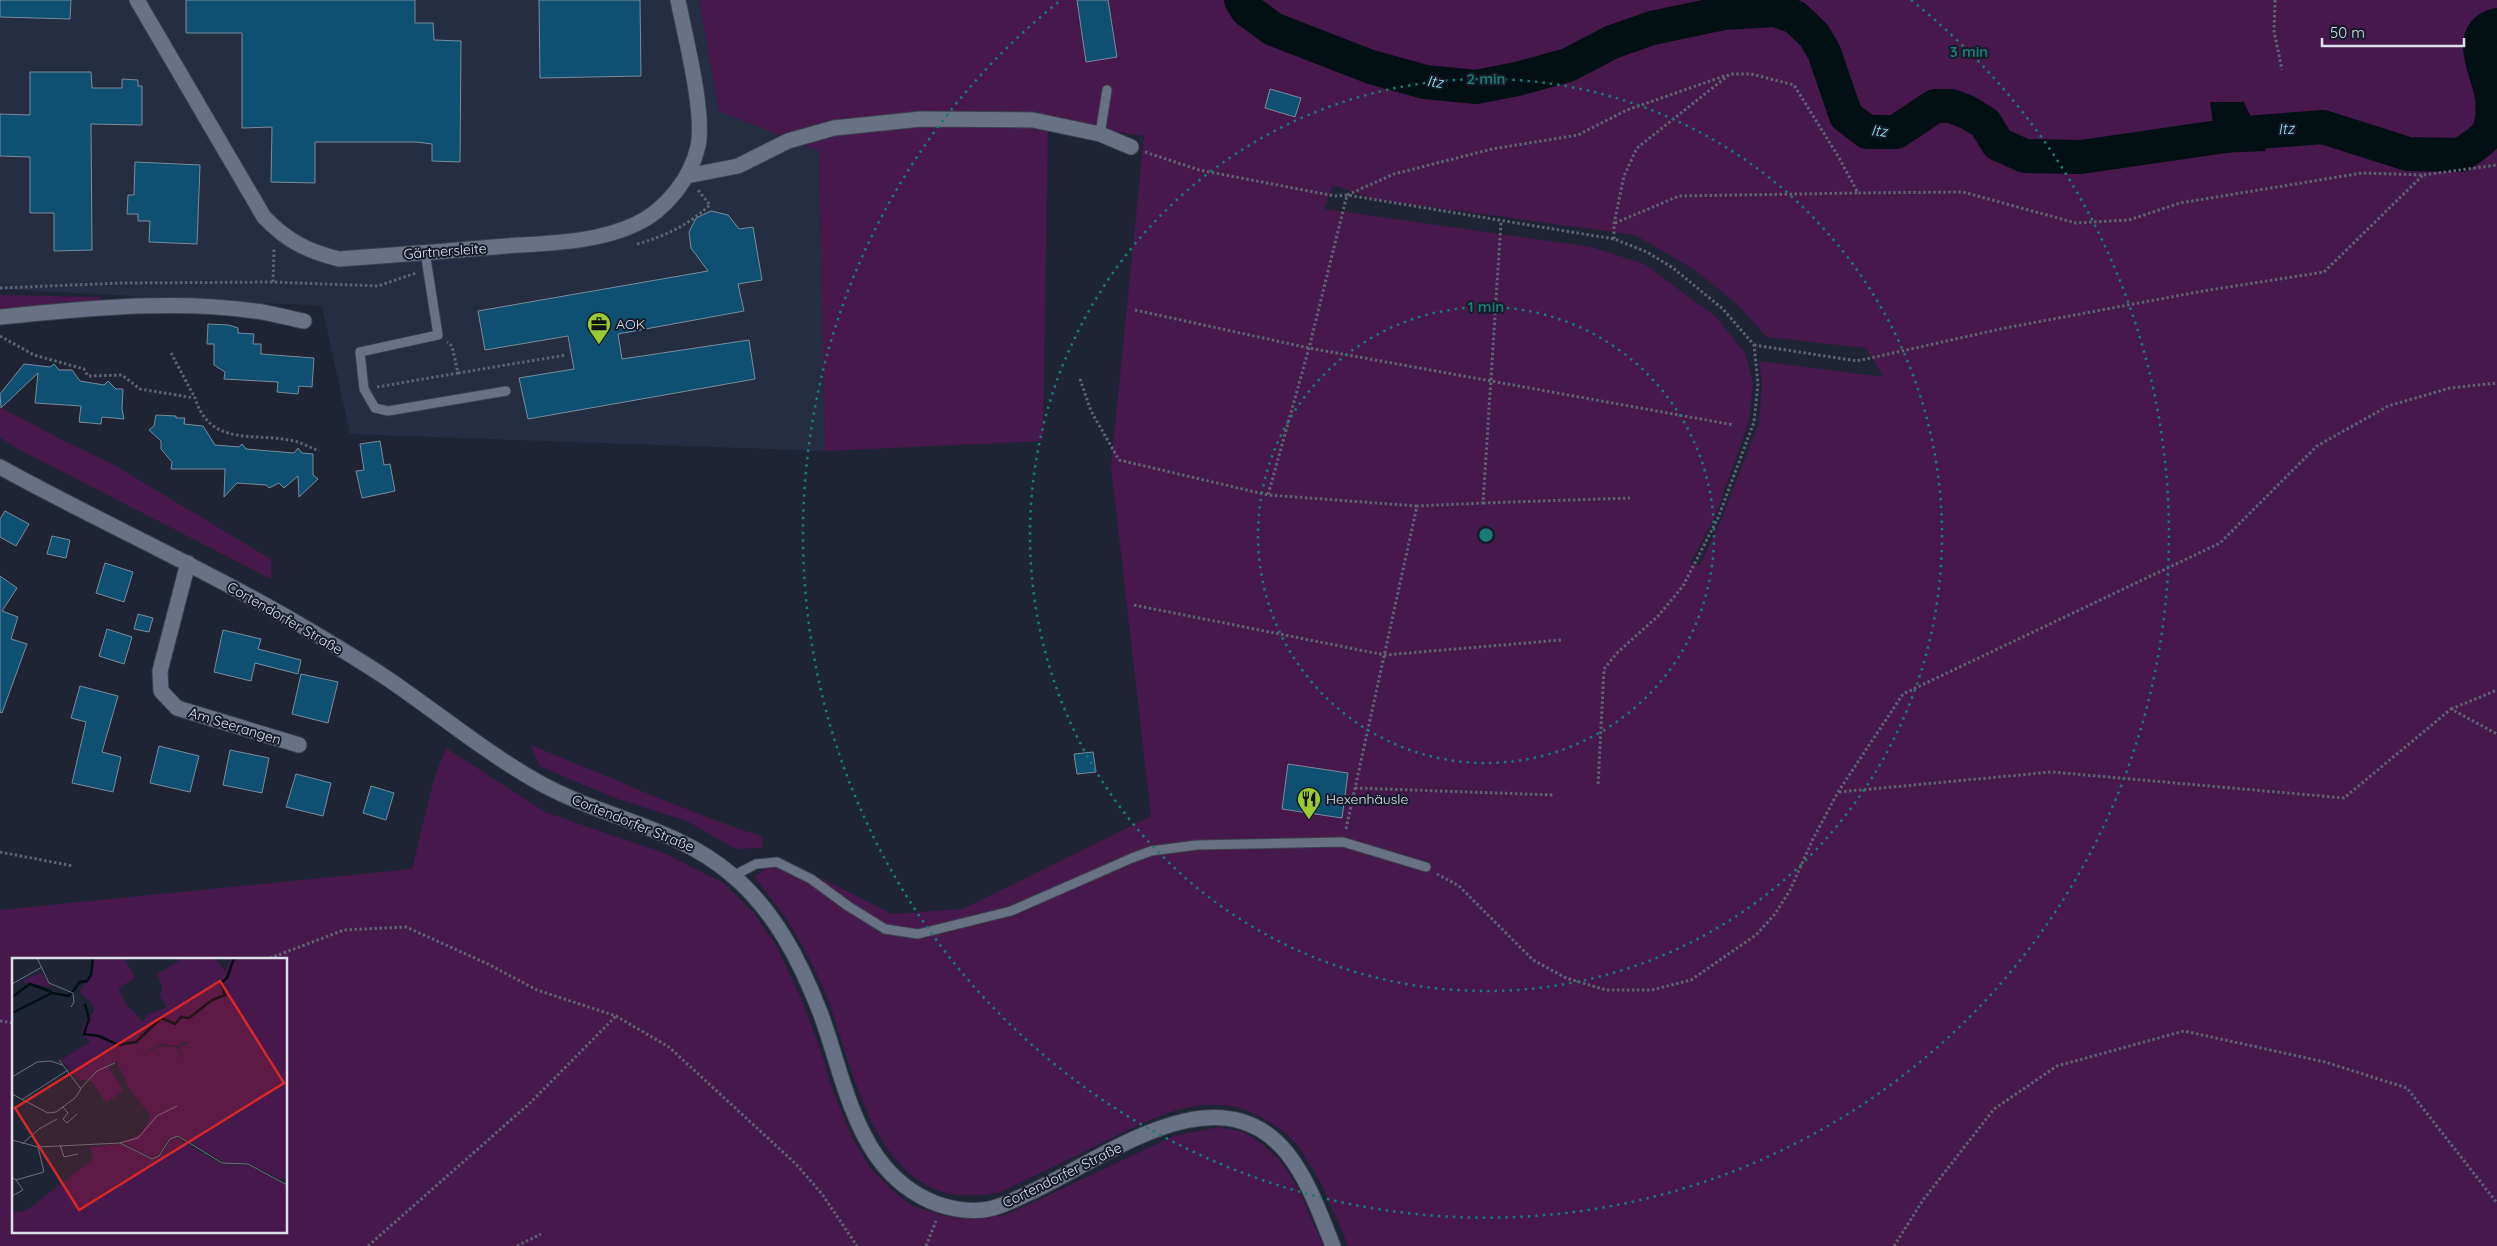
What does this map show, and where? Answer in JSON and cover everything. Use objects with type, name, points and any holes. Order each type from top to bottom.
[{"type":"street","name":"Gärtnersleite","points":[[137,0],[264,216],[287,239],[313,252],[339,259],[578,241],[620,231],[638,224],[653,214],[680,188],[698,147],[699,130],[678,0]]},
{"type":"street","points":[[686,176],[738,166],[788,141],[834,128],[921,119],[1033,120],[1100,134],[1131,147]]},
{"type":"street","points":[[0,317],[98,308],[176,306],[255,311],[304,321]]},
{"type":"street","name":"Cortendorfer Straße","points":[[0,467],[60,500],[188,563],[292,620],[386,677],[469,739],[540,783],[564,795],[680,839],[699,850],[733,876],[773,919],[800,966],[821,1015],[853,1109],[871,1147],[890,1173],[919,1196],[942,1205],[973,1210],[1003,1205],[1136,1138],[1176,1123],[1206,1117],[1232,1119],[1260,1129],[1286,1152],[1307,1183],[1333,1246]]},
{"type":"street","name":"Am Seerangen","points":[[188,563],[160,671],[161,691],[177,708],[299,745]]},
{"type":"lane","points":[[1100,134],[1107,90]]},
{"type":"lane","points":[[425,252],[438,335],[360,352],[364,389],[374,408],[388,411],[506,391]]},
{"type":"lane","points":[[733,876],[764,862],[777,862],[811,878],[848,906],[885,929],[918,934],[1012,911],[1074,881],[1152,851],[1227,843],[1343,842],[1426,868]]},
{"type":"path","points":[[2275,0],[2274,31],[2282,70]]},
{"type":"path","points":[[1347,196],[1394,174],[1492,149],[1578,135],[1627,110],[1730,74],[1751,74],[1794,85],[1838,156],[1858,193]]},
{"type":"path","points":[[1614,239],[1614,224],[1624,176],[1637,148],[1730,74]]},
{"type":"path","points":[[1131,147],[1199,170],[1335,196],[1347,196],[1614,239],[1647,252],[1686,277],[1724,309],[1754,345],[1758,384],[1754,422],[1718,518],[1683,586],[1658,616],[1617,652],[1604,669],[1598,786]]},
{"type":"path","points":[[1614,224],[1679,196],[1963,192],[2076,223],[2129,220],[2180,203],[2362,174],[2423,174],[2497,165]]},
{"type":"path","points":[[1754,345],[1857,361],[2005,328],[2203,291],[2324,272],[2423,174]]},
{"type":"path","points":[[1268,495],[1309,348],[1347,196]]},
{"type":"path","points":[[1483,503],[1489,379],[1501,222]]},
{"type":"path","points":[[273,282],[274,228]]},
{"type":"path","points":[[1134,310],[1309,348],[1734,424]]},
{"type":"path","points":[[438,335],[452,346],[458,373]]},
{"type":"path","points":[[0,336],[34,355],[84,369],[88,376],[122,375],[140,389],[195,398]]},
{"type":"path","points":[[171,353],[195,398],[200,415],[230,436],[291,440],[319,450]]},
{"type":"path","points":[[364,389],[566,355]]},
{"type":"path","points":[[1080,379],[1091,411],[1119,460],[1268,495],[1417,506],[1630,498]]},
{"type":"path","points":[[1426,868],[1458,886],[1533,960],[1566,978],[1606,990],[1652,990],[1691,980],[1756,935],[1775,914],[1790,890],[1838,792],[1903,694],[2220,543],[2317,446],[2388,406],[2450,388],[2497,383]]},
{"type":"path","points":[[1343,842],[1417,506]]},
{"type":"path","points":[[1134,605],[1385,655],[1561,640]]},
{"type":"path","points":[[1838,792],[2052,772],[2344,798],[2451,709],[2497,690]]},
{"type":"path","points":[[2451,709],[2497,734]]},
{"type":"path","points":[[1355,788],[1554,794]]},
{"type":"path","points":[[0,852],[73,866]]},
{"type":"path","points":[[271,958],[344,930],[406,927],[488,964],[537,990],[616,1016],[669,1047],[796,1164],[822,1194],[857,1246]]},
{"type":"path","points":[[368,1246],[530,1103],[616,1016]]},
{"type":"path","points":[[1894,1246],[1923,1200],[1994,1110],[2057,1066],[2184,1031],[2325,1062],[2407,1088],[2497,1203]]},
{"type":"path","points":[[926,1246],[942,1205]]},
{"type":"path","points":[[517,1246],[541,1234]]},
{"type":"shaded area","points":[[0,0],[699,0],[719,111],[819,151],[825,451],[350,434],[322,306],[0,289]]},
{"type":"shaded area","points":[[699,0],[2497,0],[2497,1246],[1348,1246],[1320,1181],[1294,1141],[1268,1121],[1246,1110],[1225,1105],[1203,1105],[1160,1116],[999,1193],[971,1196],[950,1194],[917,1179],[896,1159],[879,1134],[853,1076],[834,1016],[817,974],[785,917],[754,877],[781,858],[892,914],[963,909],[1151,816],[1111,466],[1144,136],[1048,121],[1043,441],[825,451],[819,151],[719,111]],"holes":[[[1333,185],[1373,199],[1635,235],[1695,270],[1736,303],[1767,337],[1866,348],[1884,377],[1759,361],[1762,384],[1759,423],[1721,520],[1700,565],[1690,564],[1715,517],[1749,421],[1753,384],[1745,353],[1715,316],[1644,264],[1591,247],[1324,209]]]},
{"type":"shaded area","points":[[2210,102],[2244,102],[2266,151],[2217,153]]},
{"type":"shaded area","points":[[0,295],[100,297],[104,303],[71,302],[0,309]]},
{"type":"shaded area","points":[[0,407],[114,465],[271,559],[271,579],[18,449],[0,437]]},
{"type":"shaded area","points":[[531,745],[675,805],[763,837],[762,848],[736,849],[687,821],[615,798],[539,766]]},
{"type":"shaded area","points":[[446,748],[545,812],[666,854],[725,884],[751,910],[774,942],[801,998],[833,1091],[852,1137],[870,1168],[894,1192],[913,1206],[941,1215],[972,1219],[1006,1215],[1174,1136],[1219,1127],[1244,1132],[1279,1159],[1298,1188],[1323,1246],[0,1246],[0,910],[412,869],[434,779]]},
{"type":"building","points":[[0,0],[71,0],[70,19],[0,17]]},
{"type":"building","points":[[186,0],[415,0],[415,23],[433,23],[434,40],[461,41],[460,162],[432,161],[432,144],[416,142],[315,142],[315,183],[271,182],[272,127],[242,128],[242,33],[186,33]]},
{"type":"building","points":[[539,0],[640,0],[641,76],[540,78]]},
{"type":"building","points":[[1077,0],[1108,0],[1117,57],[1086,62]]},
{"type":"building","points":[[30,72],[91,72],[92,88],[122,88],[122,79],[138,80],[138,86],[142,86],[142,125],[91,124],[92,250],[54,251],[54,213],[30,213],[30,157],[0,156],[0,114],[30,115]]},
{"type":"building","points":[[1270,89],[1301,98],[1295,117],[1265,108]]},
{"type":"building","points":[[135,162],[200,165],[197,244],[149,242],[150,221],[138,221],[138,214],[127,214],[128,195],[134,195]]},
{"type":"building","name":"AOK","points":[[711,211],[728,215],[739,229],[753,227],[762,280],[738,284],[744,311],[618,334],[622,359],[749,340],[755,379],[528,419],[519,378],[574,369],[568,336],[485,350],[478,311],[708,271],[691,248],[689,232],[696,218]]},
{"type":"building","points":[[208,324],[229,325],[238,328],[238,333],[254,334],[253,344],[261,344],[261,354],[314,358],[312,387],[299,386],[298,394],[277,392],[278,382],[224,379],[225,372],[214,365],[214,344],[207,344]]},
{"type":"building","points":[[24,364],[50,367],[54,364],[59,370],[72,370],[80,381],[104,385],[108,381],[116,389],[123,389],[122,409],[124,419],[102,417],[101,424],[79,422],[81,406],[35,403],[38,373],[1,408],[0,394]]},
{"type":"building","points":[[156,415],[185,418],[184,424],[203,426],[215,445],[239,447],[242,444],[246,449],[294,453],[298,448],[302,453],[313,454],[313,475],[318,479],[299,497],[298,476],[284,488],[279,483],[269,488],[266,485],[237,483],[224,497],[225,469],[171,469],[172,462],[161,449],[161,441],[149,430],[154,426]]},
{"type":"building","points":[[380,441],[384,465],[390,464],[395,491],[362,498],[356,471],[364,470],[360,444]]},
{"type":"building","points":[[5,511],[29,524],[16,546],[0,537],[0,519]]},
{"type":"building","points":[[52,536],[70,540],[66,558],[47,554]]},
{"type":"building","points":[[105,563],[133,572],[124,602],[96,593]]},
{"type":"building","points":[[0,576],[17,588],[2,611],[18,617],[11,639],[27,644],[2,713],[0,712]]},
{"type":"building","points":[[138,614],[153,618],[149,632],[134,629]]},
{"type":"building","points":[[107,629],[132,637],[124,664],[99,656]]},
{"type":"building","points":[[223,630],[261,639],[258,649],[301,660],[298,674],[255,663],[251,681],[214,672]]},
{"type":"building","points":[[301,674],[338,682],[328,723],[292,714]]},
{"type":"building","points":[[80,686],[118,696],[102,752],[121,757],[113,792],[72,783],[86,722],[71,718]]},
{"type":"building","points":[[159,746],[199,756],[190,792],[150,783]]},
{"type":"building","points":[[230,750],[269,758],[262,793],[223,785]]},
{"type":"building","points":[[1093,752],[1096,772],[1077,774],[1074,754]]},
{"type":"building","points":[[1288,764],[1348,773],[1342,818],[1282,809]]},
{"type":"building","points":[[296,774],[331,783],[323,816],[286,807]]},
{"type":"building","points":[[371,786],[394,793],[386,820],[363,813]]},
{"type":"waterway","name":"Itz","points":[[1241,0],[1247,10],[1273,29],[1371,67],[1425,82],[1476,87],[1517,79],[1568,65],[1612,42],[1652,28],[1723,13],[1775,10],[1795,17],[1814,35],[1824,52],[1846,116],[1867,132],[1896,132],[1935,106],[1951,106],[1967,112],[1985,123],[1998,144],[2025,156],[2081,157],[2246,133],[2323,127],[2408,154],[2461,155],[2477,144],[2487,133],[2491,125],[2492,97],[2480,54],[2480,44],[2482,36],[2487,29],[2497,25]]},
{"type":"place","name":"AOK","points":[[599,345]]},
{"type":"place","name":"Hexenhäusle","points":[[1309,820]]}]
